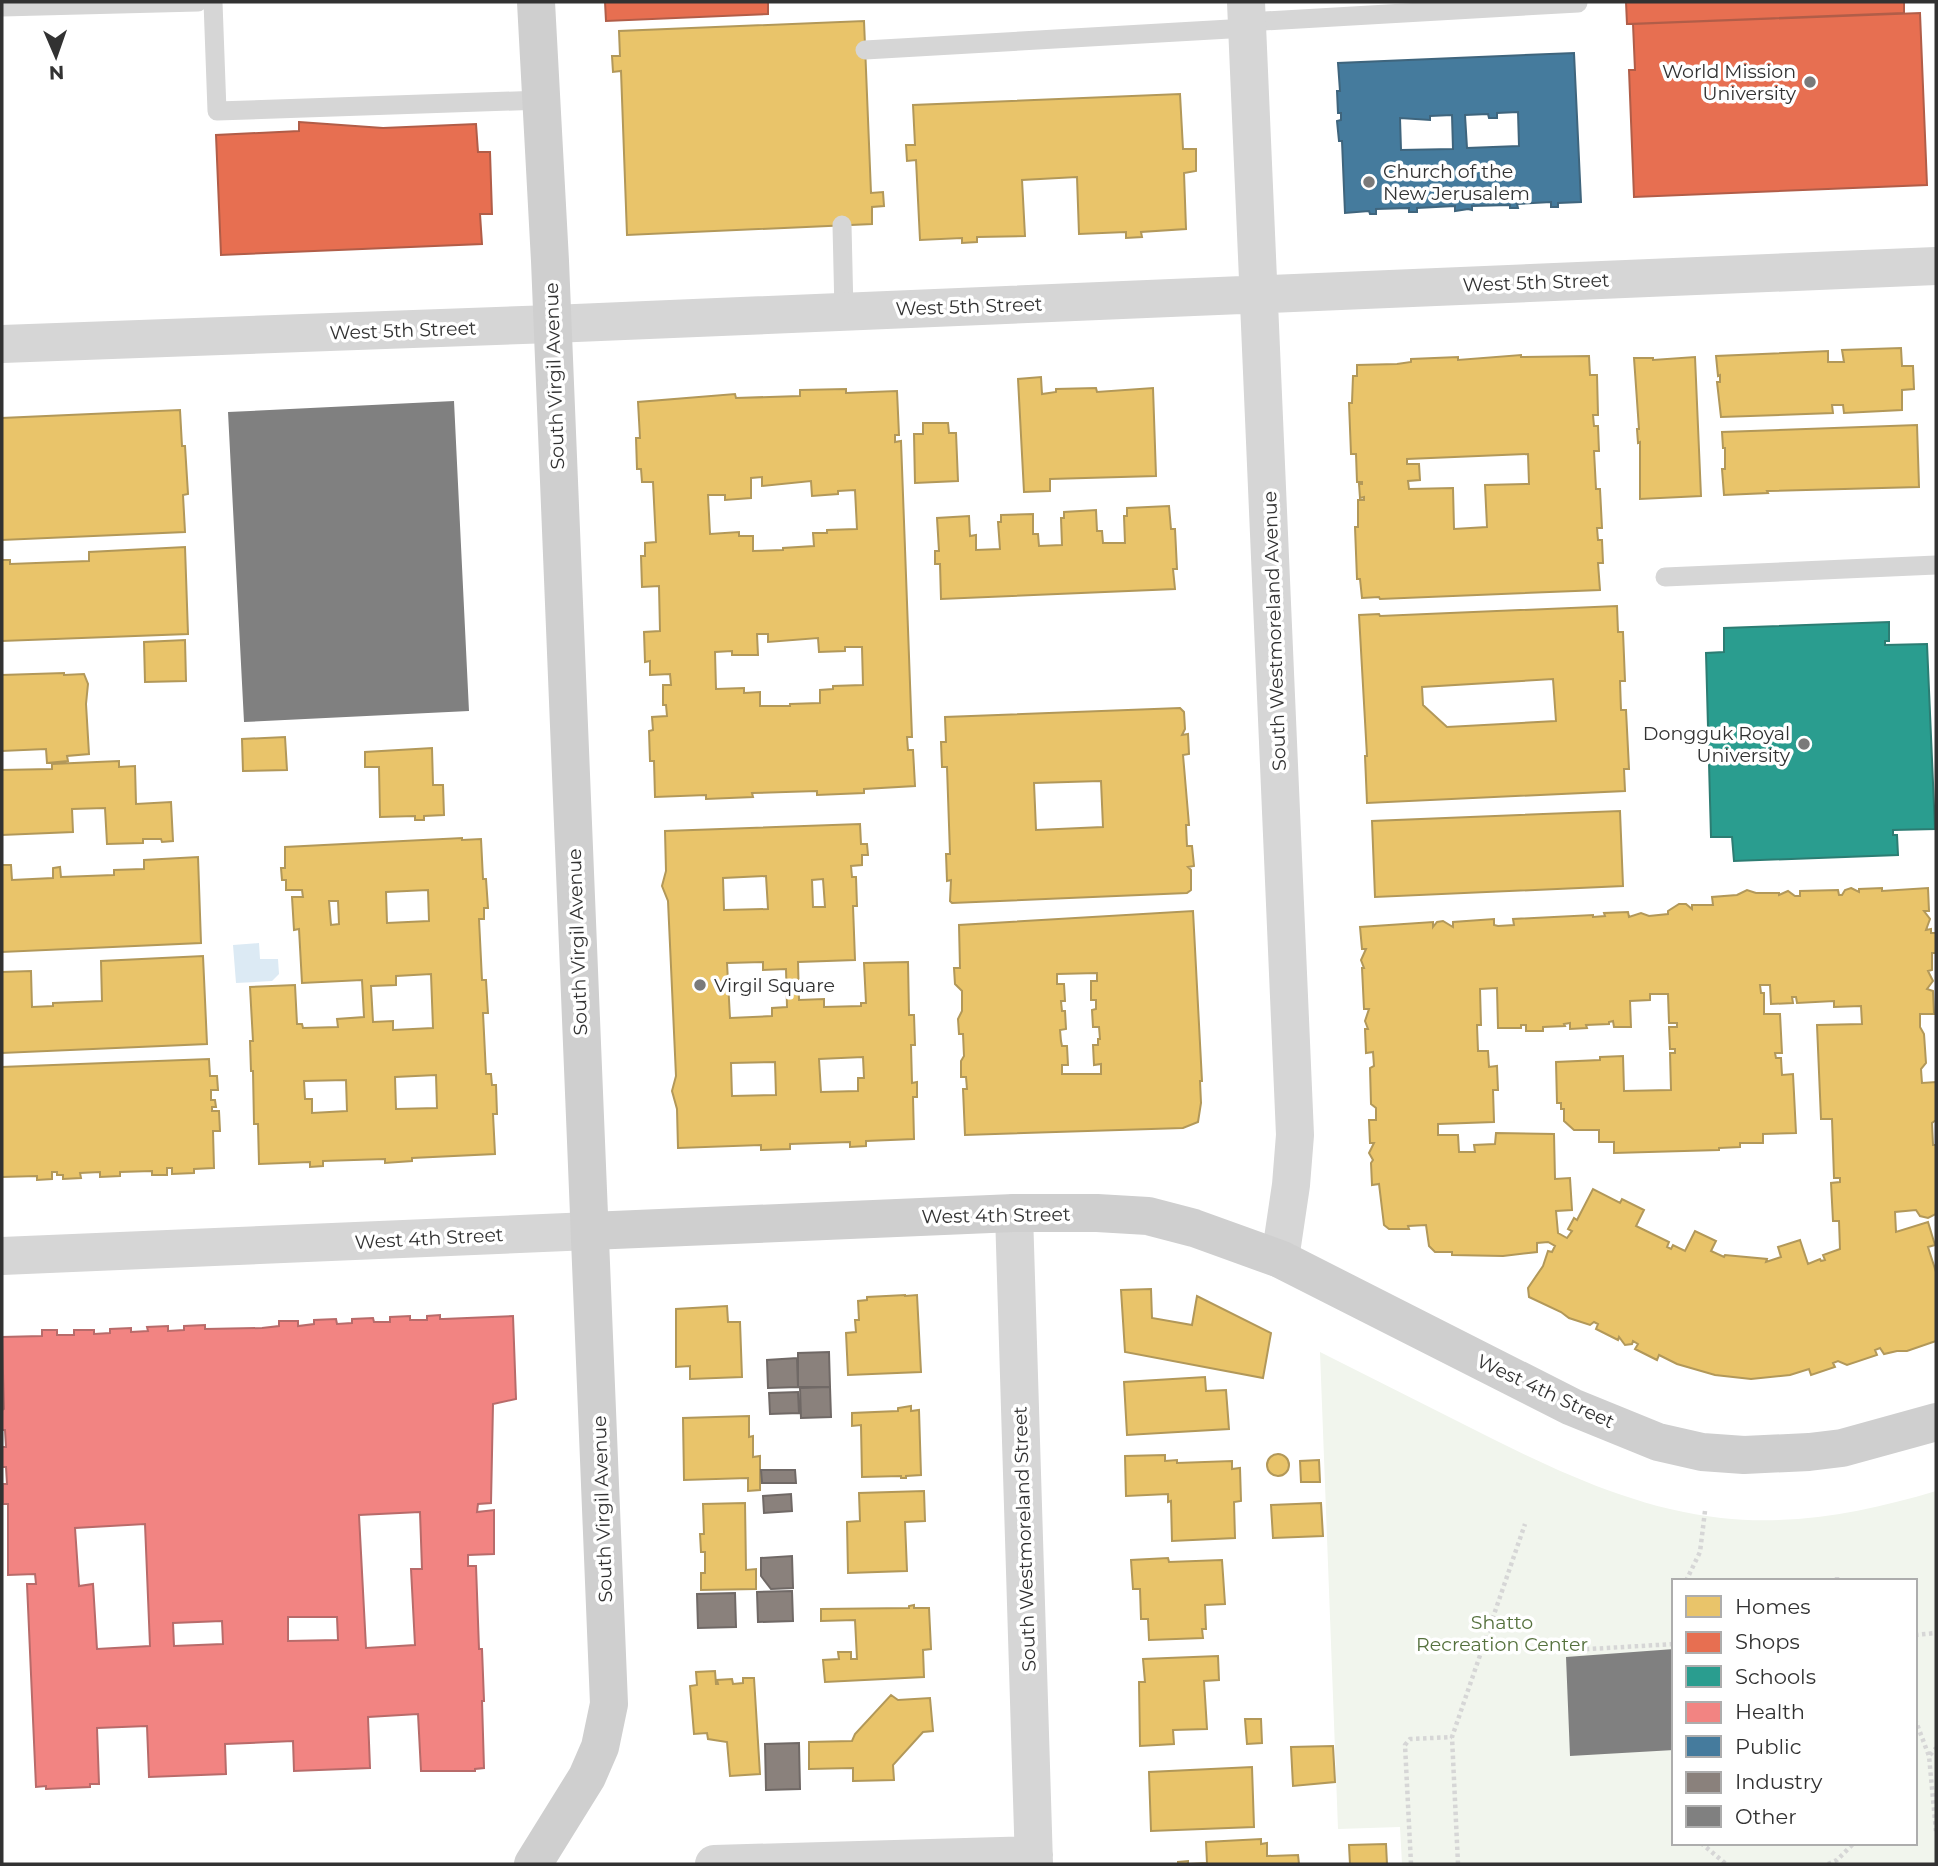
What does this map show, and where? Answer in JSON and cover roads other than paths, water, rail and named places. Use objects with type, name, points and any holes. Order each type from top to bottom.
[{"type":"main road","name":"South Virgil Avenue","points":[[533,1864],[587,1777],[600,1747],[609,1703],[537,2]]},
{"type":"main road","name":"West 4th Street","points":[[590,1231],[1014,1213],[1148,1216],[1194,1228],[1280,1259],[1572,1407],[1658,1442],[1702,1452],[1744,1455],[1809,1452],[1842,1448],[1936,1422]]},
{"type":"street","name":"South Westmoreland Avenue","points":[[1247,17],[1295,1135],[1280,1259]]},
{"type":"street","name":"West 5th Street","points":[[2,344],[552,324],[1936,266]]},
{"type":"street","name":"South Westmoreland Street","points":[[1014,1213],[1034,1859]]},
{"type":"street","name":"West 4th Street","points":[[2,1256],[590,1231]]},
{"type":"street","points":[[714,1864],[1034,1859]]},
{"type":"lane","points":[[2,7],[198,2]]},
{"type":"lane","points":[[213,2],[217,111],[542,100]]},
{"type":"lane","points":[[864,50],[1247,17],[1578,3]]},
{"type":"lane","points":[[842,226],[844,312]]},
{"type":"lane","points":[[1665,577],[1936,565]]},
{"type":"place","name":"World Mission University","points":[[1810,82]]},
{"type":"place","name":"Church of the New Jerusalem","points":[[1369,182]]},
{"type":"place","name":"Dongguk Royal University","points":[[1804,744]]},
{"type":"place","name":"Virgil Square","points":[[700,985]]},
{"type":"park label","name":"Shatto Recreation Center","points":[[1502,1633]]}]
